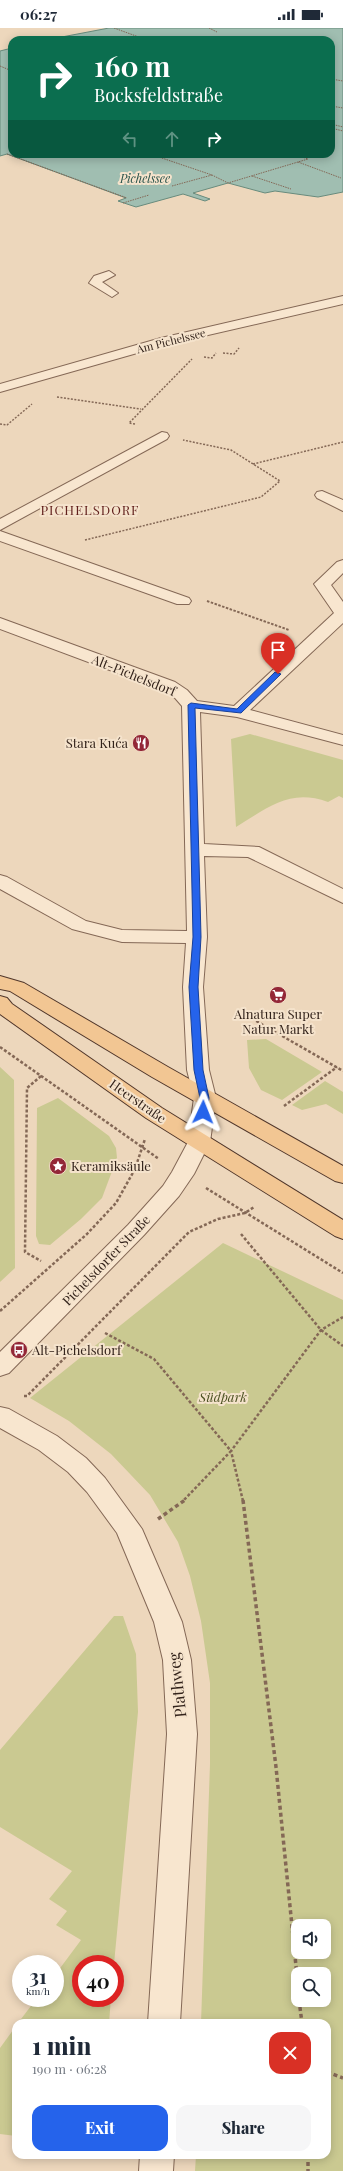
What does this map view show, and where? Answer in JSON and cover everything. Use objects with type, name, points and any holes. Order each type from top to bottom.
[{"type":"main road","points":[[0,982],[17,988],[205,1098],[343,1176]]},
{"type":"main road","name":"Heerstraße","points":[[0,1002],[5,1008],[154,1113],[343,1231]]},
{"type":"street","points":[[109,275],[98,279],[95,283],[112,293]]},
{"type":"street","name":"Am Pichelssee","points":[[0,388],[166,341],[341,302]]},
{"type":"street","points":[[0,525],[162,436]]},
{"type":"street","points":[[322,495],[343,506]]},
{"type":"street","points":[[0,536],[184,601]]},
{"type":"street","points":[[238,712],[311,642],[343,614],[322,584],[343,564]]},
{"type":"street","name":"Alt-Pichelsdorf","points":[[0,623],[168,686],[181,694],[191,705]]},
{"type":"street","points":[[199,1142],[205,1098],[198,1070],[193,987],[197,937],[191,705],[238,712],[343,740]]},
{"type":"street","points":[[194,850],[252,851],[343,897]]},
{"type":"street","points":[[0,881],[79,925],[122,936],[197,937]]},
{"type":"street","name":"Pichelsdorfer Straße","points":[[0,1367],[136,1230],[167,1195],[183,1174],[199,1142]]},
{"type":"street","name":"Plathweg","points":[[0,1416],[48,1443],[76,1465],[96,1485],[129,1529],[168,1622],[177,1660],[182,1734],[164,2019]]},
{"type":"street","points":[[156,2171],[157,2159]]},
{"type":"path","points":[[114,28],[136,36]]},
{"type":"path","points":[[209,28],[217,32]]},
{"type":"path","points":[[18,158],[127,198]]},
{"type":"path","points":[[162,158],[212,175],[228,183],[308,159],[305,158]]},
{"type":"path","points":[[298,162],[341,178]]},
{"type":"path","points":[[172,186],[212,175]]},
{"type":"path","points":[[252,176],[291,189]]},
{"type":"path","points":[[122,203],[149,195]]},
{"type":"path","points":[[201,356],[212,358],[217,352],[234,354],[243,345]]},
{"type":"path","points":[[83,540],[261,496],[280,481],[231,450],[162,436],[148,427],[129,423],[195,356]]},
{"type":"path","points":[[50,396],[142,409]]},
{"type":"path","points":[[0,424],[7,425],[36,400]]},
{"type":"path","points":[[253,464],[343,442]]},
{"type":"path","points":[[237,1018],[252,1018],[343,1071]]},
{"type":"path","points":[[0,1047],[127,1137]]},
{"type":"path","points":[[284,1106],[337,1067]]},
{"type":"path","points":[[41,1076],[27,1088],[25,1252],[41,1261]]},
{"type":"path","points":[[0,1311],[87,1234],[116,1203],[135,1169],[139,1158]]},
{"type":"path","points":[[259,1222],[343,1273]]},
{"type":"path","points":[[20,1396],[27,1396],[189,1232],[207,1224]]},
{"type":"path","points":[[241,1234],[320,1330],[343,1346]]},
{"type":"path","points":[[129,1529],[157,1520],[188,1498],[231,1451],[320,1330],[343,1317]]},
{"type":"path","points":[[104,1333],[154,1359],[231,1451],[242,1490],[276,1767],[296,1967]]},
{"type":"path","points":[[301,2007],[302,2019]]},
{"type":"path","points":[[331,2074],[343,2078]]},
{"type":"path","points":[[308,2159],[308,2171]]},
{"type":"green space","points":[[250,734],[343,760],[343,798],[339,796],[328,802],[314,798],[302,797],[290,799],[269,807],[236,827],[231,739]]},
{"type":"green space","points":[[266,1039],[322,1072],[282,1100],[261,1090],[249,1068],[247,1040]]},
{"type":"green space","points":[[0,1067],[14,1080],[15,1268],[0,1282]]},
{"type":"green space","points":[[325,1081],[343,1092],[343,1114],[326,1104],[302,1110],[292,1105]]},
{"type":"green space","points":[[58,1098],[109,1136],[116,1148],[117,1158],[102,1198],[81,1219],[50,1245],[39,1244],[36,1236],[37,1108]]},
{"type":"green space","name":"Südpark","points":[[223,1243],[343,1300],[343,2171],[195,2171],[196,2159],[331,2159],[331,2019],[201,2019],[210,1764],[210,1683],[201,1621],[190,1576],[178,1542],[150,1495],[111,1454],[69,1421],[30,1398]]},
{"type":"green space","points":[[114,1616],[123,1616],[136,1654],[138,1712],[115,1955],[72,1955],[72,2007],[110,2007],[109,2019],[21,2019],[30,2007],[64,2007],[64,1963],[81,1940],[56,1925],[67,1911],[49,1899],[72,1871],[0,1827],[0,1750]]},
{"type":"green space","points":[[12,2032],[12,2136],[0,2134],[0,2048]]},
{"type":"water","name":"Pichelssee","points":[[109,28],[343,28],[343,192],[318,197],[275,191],[265,193],[228,183],[193,193],[210,199],[205,201],[183,194],[136,207],[118,201],[126,198],[18,158],[335,158],[335,36],[67,36]]},
{"type":"water","name":"Pichelssee","points":[[8,49],[8,154],[0,156],[0,51]]},
{"type":"place","name":"Stara Kuća","points":[[141,743]]},
{"type":"place","name":"Alnatura Super Natur Markt","points":[[278,995]]},
{"type":"place","name":"Keramiksäule","points":[[58,1166]]},
{"type":"place","name":"Alt-Pichelsdorf","points":[[19,1350]]},
{"type":"district","name":"PICHELSDORF","points":[[90,510]]},
{"type":"route","points":[[203,1112],[205,1098],[198,1070],[193,987],[197,937],[194,850],[193,716],[191,705],[238,712],[278,674]]}]
